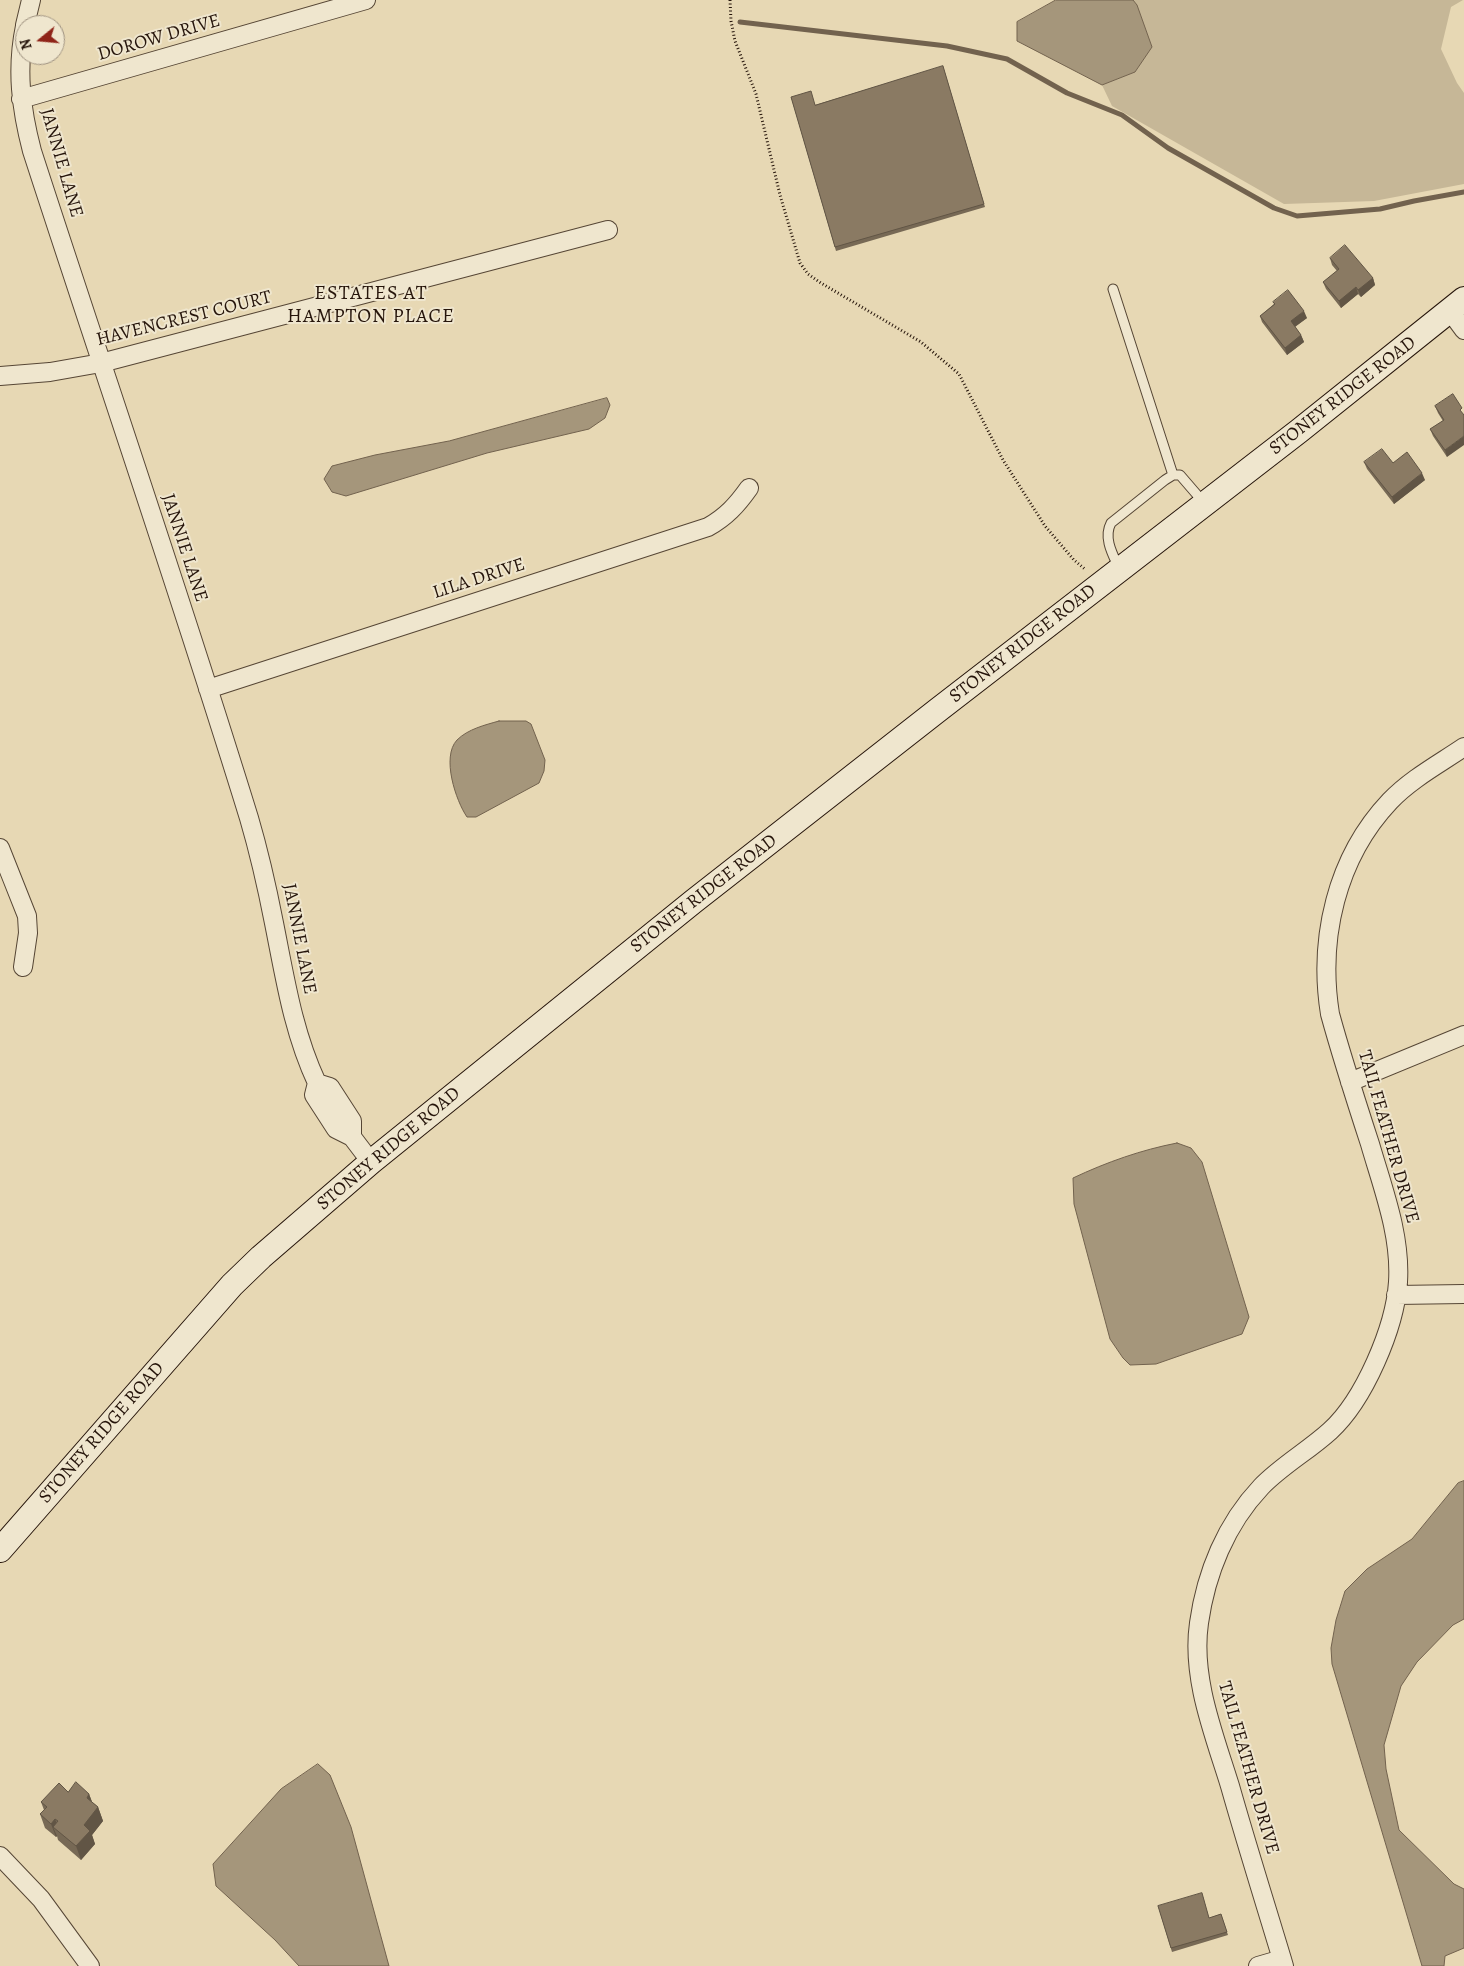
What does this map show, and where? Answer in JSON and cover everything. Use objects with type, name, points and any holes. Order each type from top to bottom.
[{"type":"street","name":"JANNIE LANE","points":[[28,15],[31,0]]},
{"type":"street","name":"DOROW DRIVE","points":[[21,99],[366,0]]},
{"type":"street","name":"JANNIE LANE","points":[[20,65],[21,99],[32,151],[208,689],[261,863],[298,1036],[317,1083],[330,1088],[352,1121],[352,1137],[371,1162]]},
{"type":"street","name":"HAVENCREST COURT","points":[[0,376],[50,372],[101,363],[608,230]]},
{"type":"street","name":"STONEY RIDGE ROAD","points":[[0,1550],[232,1285],[261,1257],[371,1162],[702,895],[1205,504],[1457,305]]},
{"type":"street","points":[[1457,305],[1464,330]]},
{"type":"street","name":"LILA DRIVE","points":[[208,689],[708,527],[724,518],[736,506],[749,488]]},
{"type":"street","name":"TAIL FEATHER DRIVE","points":[[1283,1962],[1206,1705],[1199,1657],[1198,1627],[1214,1562],[1235,1521],[1261,1487],[1330,1431],[1343,1418],[1369,1375],[1386,1336],[1398,1281],[1394,1227],[1330,1014],[1327,953],[1334,900],[1353,854],[1382,811],[1411,783],[1464,747]]},
{"type":"street","points":[[0,848],[27,916],[28,933],[23,967]]},
{"type":"street","points":[[1350,1082],[1464,1035]]},
{"type":"street","points":[[1396,1295],[1464,1294]]},
{"type":"street","points":[[0,1856],[41,1898],[90,1966]]},
{"type":"street","points":[[1258,1966],[1283,1962]]},
{"type":"lane","points":[[1113,288],[1173,474]]},
{"type":"lane","points":[[1111,576],[1108,536],[1111,523],[1173,474],[1180,475],[1205,504]]},
{"type":"path","points":[[730,0],[731,21],[735,41],[756,94],[780,195],[800,263],[808,274],[821,283],[921,342],[959,374],[1002,460],[1045,526],[1074,560],[1111,576]]},
{"type":"shaded area","points":[[1056,0],[1133,0],[1137,5],[1152,47],[1135,72],[1102,85],[1017,41],[1017,22]]},
{"type":"shaded area","points":[[1133,0],[1463,0],[1451,7],[1441,49],[1457,83],[1464,93],[1464,184],[1374,201],[1284,204],[1112,106],[1102,85],[1135,72],[1152,47],[1137,5]]},
{"type":"shaded area","points":[[607,398],[610,405],[605,418],[589,429],[487,453],[346,496],[332,492],[324,479],[332,466],[375,455],[449,441]]},
{"type":"shaded area","points":[[499,721],[526,721],[531,724],[545,760],[544,771],[539,783],[476,817],[467,817],[459,801],[452,779],[450,757],[452,748],[457,740],[466,733]]},
{"type":"shaded area","points":[[1177,1143],[1191,1148],[1202,1162],[1249,1317],[1242,1334],[1156,1364],[1130,1365],[1110,1339],[1074,1204],[1073,1178],[1124,1157]]},
{"type":"shaded area","points":[[1464,1481],[1464,1619],[1453,1625],[1417,1662],[1401,1686],[1384,1745],[1386,1769],[1399,1830],[1454,1884],[1464,1889],[1464,1948],[1445,1956],[1444,1966],[1422,1966],[1332,1664],[1331,1648],[1336,1620],[1345,1591],[1367,1569],[1412,1539],[1458,1483]]},
{"type":"shaded area","points":[[318,1764],[330,1775],[351,1827],[389,1966],[299,1966],[275,1940],[216,1886],[213,1864],[281,1789]]},
{"type":"building","points":[[943,66],[984,204],[835,247],[791,97],[811,91],[815,105]]},
{"type":"building","points":[[1345,245],[1373,278],[1358,290],[1356,287],[1339,301],[1323,282],[1339,269],[1330,258]]},
{"type":"building","points":[[1288,290],[1304,311],[1291,321],[1301,335],[1285,348],[1260,316]]},
{"type":"building","points":[[1453,394],[1464,415],[1464,436],[1445,450],[1430,429],[1444,420],[1435,406]]},
{"type":"building","points":[[1382,449],[1393,463],[1407,452],[1422,473],[1392,497],[1364,462]]},
{"type":"building","points":[[76,1782],[89,1794],[87,1798],[98,1807],[84,1825],[90,1831],[76,1846],[53,1827],[58,1821],[55,1819],[51,1824],[40,1814],[47,1807],[41,1802],[59,1783],[68,1792]]},
{"type":"building","points":[[1202,1893],[1209,1918],[1221,1914],[1227,1932],[1171,1948],[1158,1906]]},
{"type":"waterway","points":[[740,22],[947,46],[1007,59],[1067,93],[1122,115],[1168,148],[1274,208],[1297,216],[1380,209],[1464,192]]},
{"type":"district","name":"ESTATES AT HAMPTON PLACE","points":[[371,306]]}]
